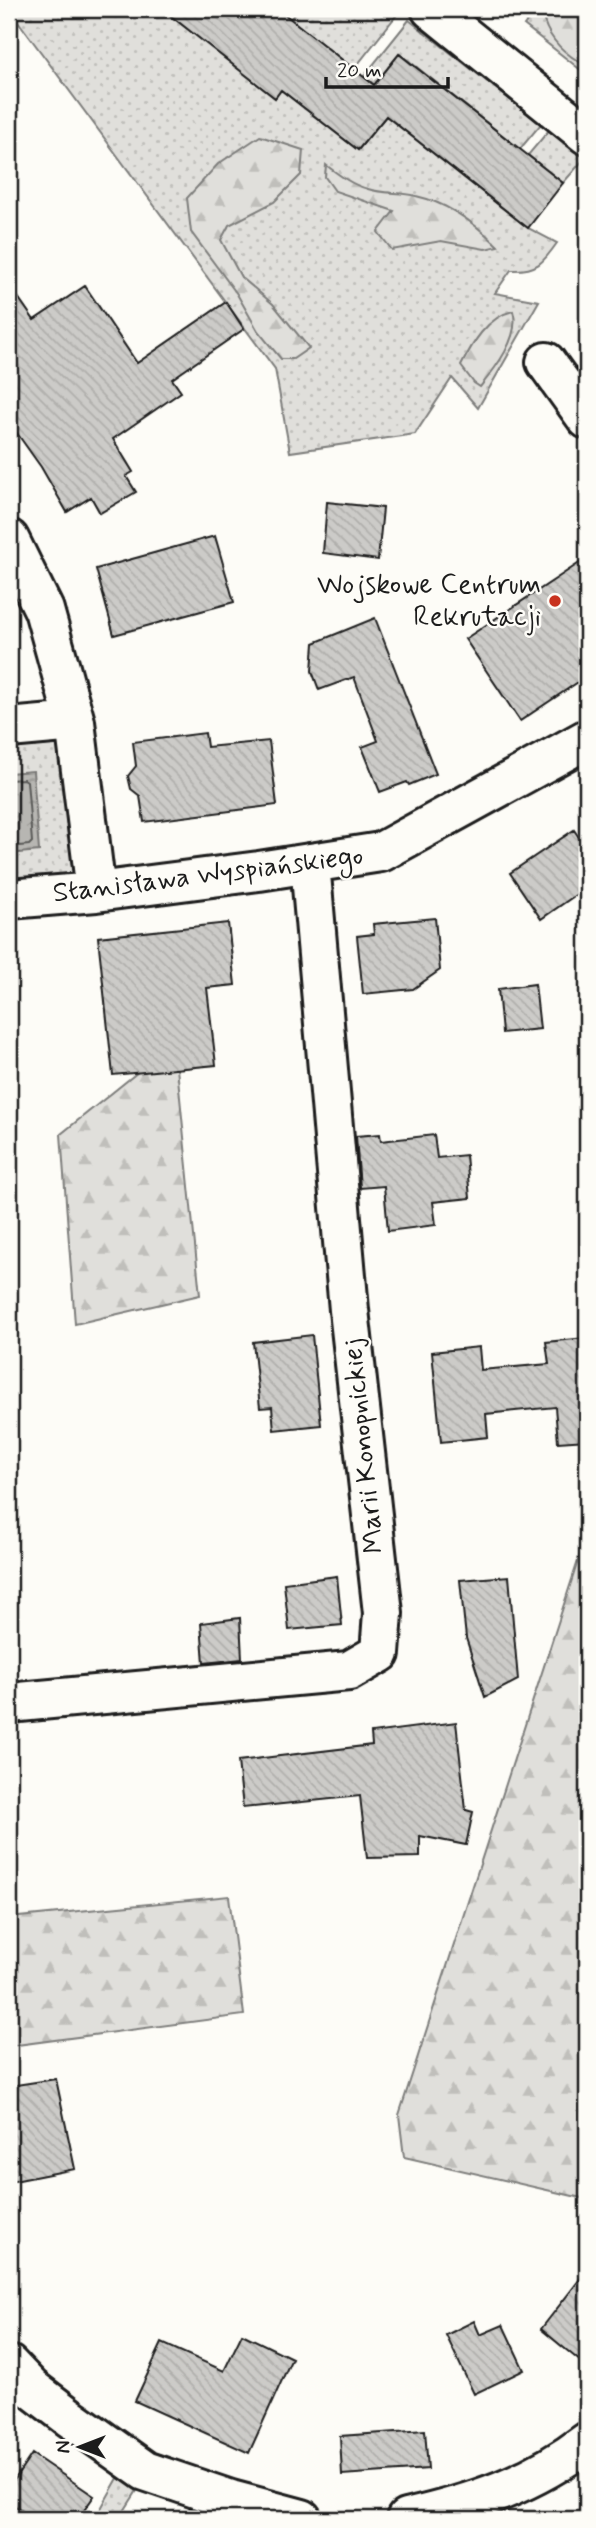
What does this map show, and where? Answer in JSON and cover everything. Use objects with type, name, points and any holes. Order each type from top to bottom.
[{"type":"street","points":[[431,9],[587,135]]},
{"type":"street","points":[[546,362],[587,419]]},
{"type":"street","points":[[9,539],[44,610],[75,722],[96,891]]},
{"type":"street","points":[[9,728],[75,722]]},
{"type":"street","name":"Stanisława Wyspiańskiego","points":[[9,899],[96,891],[381,852],[587,739]]},
{"type":"street","name":"Marii Konopnickiej","points":[[9,1703],[349,1671],[380,1653],[383,1613],[349,1310],[310,863]]},
{"type":"street","points":[[16,2388],[69,2417],[145,2470],[231,2500],[302,2519]]},
{"type":"street","points":[[406,2519],[452,2509],[501,2493],[568,2457],[587,2442]]},
{"type":"green space","points":[[9,9],[162,9],[275,98],[281,90],[358,150],[386,116],[528,228],[557,243],[548,256],[533,267],[511,270],[495,293],[539,301],[478,408],[452,378],[415,434],[290,452],[275,369]]},
{"type":"green space","points":[[299,9],[395,9],[399,12],[354,69],[290,19]]},
{"type":"green space","points":[[537,9],[587,9],[587,75],[524,25]]},
{"type":"green space","points":[[551,9],[587,9],[587,66],[566,53],[555,42],[544,21]]},
{"type":"green space","points":[[409,20],[541,124],[520,149],[400,54],[375,85],[364,76]]},
{"type":"green space","points":[[550,129],[586,157],[563,183],[528,155]]},
{"type":"green space","points":[[260,136],[303,150],[301,175],[274,202],[229,225],[221,240],[241,277],[273,304],[309,348],[293,359],[281,359],[258,331],[237,294],[191,232],[187,198],[218,164]]},
{"type":"green space","points":[[326,165],[362,187],[428,199],[450,209],[480,229],[498,246],[485,249],[441,241],[392,250],[378,232],[394,211],[335,191],[325,177]]},
{"type":"green space","points":[[513,311],[510,341],[499,362],[480,387],[461,366],[488,325]]},
{"type":"green space","points":[[53,742],[65,747],[77,873],[65,880],[9,886],[9,746]]},
{"type":"green space","points":[[177,1068],[200,1295],[75,1324],[61,1134],[138,1072]]},
{"type":"green space","points":[[587,1533],[586,2199],[404,2157],[399,2115]]},
{"type":"green space","points":[[229,1896],[244,2015],[9,2046],[9,1918]]},
{"type":"green space","points":[[118,2478],[138,2489],[119,2519],[95,2519]]},
{"type":"water","points":[[33,771],[39,851],[9,854],[9,773]]},
{"type":"building","points":[[162,9],[278,9],[374,85],[399,54],[563,183],[528,228],[386,116],[358,150],[281,90],[275,98]]},
{"type":"building","points":[[9,284],[34,320],[85,286],[137,363],[226,302],[244,329],[172,379],[181,392],[113,439],[133,472],[126,476],[136,492],[100,513],[91,497],[67,512],[41,467],[9,422]]},
{"type":"building","points":[[327,502],[383,508],[378,560],[323,553]]},
{"type":"building","points":[[215,536],[234,602],[114,635],[96,569]]},
{"type":"building","name":"Wojskowe Centrum Rekrutacji","points":[[587,558],[587,676],[520,721],[465,639]]},
{"type":"building","points":[[375,618],[436,774],[409,785],[407,782],[380,792],[362,747],[378,741],[354,677],[319,690],[312,671],[314,643]]},
{"type":"building","points":[[205,733],[207,747],[269,741],[277,805],[144,822],[140,796],[131,789],[128,776],[136,766],[133,742]]},
{"type":"building","points":[[574,830],[587,849],[587,887],[541,919],[510,873]]},
{"type":"building","points":[[435,918],[440,970],[413,989],[363,994],[357,936],[374,934],[373,924]]},
{"type":"building","points":[[228,923],[235,985],[207,988],[216,1065],[113,1075],[98,937]]},
{"type":"building","points":[[535,984],[540,1029],[502,1033],[498,989]]},
{"type":"building","points":[[380,1134],[381,1141],[434,1135],[437,1158],[466,1155],[470,1198],[433,1202],[436,1225],[388,1231],[384,1186],[360,1188],[356,1136]]},
{"type":"building","points":[[312,1335],[321,1425],[274,1430],[272,1407],[260,1408],[253,1342]]},
{"type":"building","points":[[585,1338],[587,1440],[558,1442],[555,1407],[486,1414],[488,1437],[441,1442],[432,1352],[479,1347],[481,1370],[549,1364],[546,1342]]},
{"type":"building","points":[[337,1576],[342,1625],[289,1630],[284,1583]]},
{"type":"building","points":[[509,1576],[518,1680],[485,1697],[466,1638],[460,1580]]},
{"type":"building","points":[[240,1618],[242,1659],[204,1663],[201,1623]]},
{"type":"building","points":[[456,1722],[466,1810],[473,1812],[466,1845],[420,1836],[420,1857],[367,1858],[360,1796],[243,1808],[238,1761],[372,1745],[371,1733]]},
{"type":"building","points":[[56,2079],[75,2169],[9,2182],[9,2086]]},
{"type":"building","points":[[587,2270],[587,2367],[541,2329]]},
{"type":"building","points":[[474,2321],[480,2335],[503,2325],[524,2370],[474,2394],[446,2335]]},
{"type":"building","points":[[242,2334],[292,2358],[249,2453],[135,2401],[162,2343],[224,2371]]},
{"type":"building","points":[[425,2430],[428,2469],[342,2475],[340,2436]]},
{"type":"building","points":[[32,2454],[94,2496],[78,2519],[35,2519],[9,2502],[9,2488]]},
{"type":"place","name":"Wojskowe Centrum Rekrutacji","points":[[555,601]]}]
